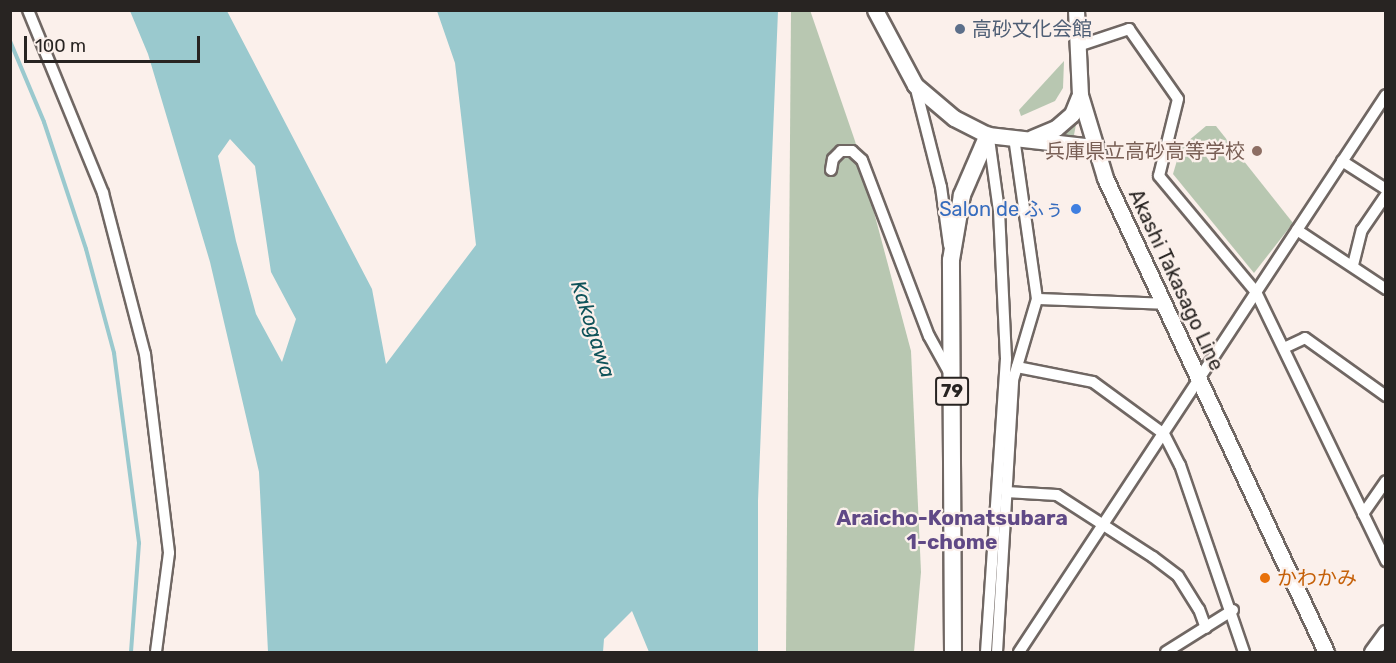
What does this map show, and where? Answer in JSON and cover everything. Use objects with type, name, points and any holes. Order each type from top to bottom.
[{"type":"main road","points":[[874,10],[915,85],[954,118],[988,135],[1093,147]]},
{"type":"main road","name":"Akashi Takasago Line","points":[[1076,10],[1080,95],[1093,147],[1326,652]]},
{"type":"main road","points":[[1022,139],[1056,128],[1072,114],[1080,95]]},
{"type":"main road","name":"79","points":[[953,652],[951,260],[962,195],[988,135]]},
{"type":"main road","points":[[1372,652],[1386,633]]},
{"type":"street","points":[[28,10],[103,193],[145,354],[169,553],[156,652]]},
{"type":"street","points":[[1078,46],[1129,29],[1178,99],[1159,176],[1256,292],[1386,561]]},
{"type":"street","points":[[915,85],[941,187],[951,260]]},
{"type":"street","points":[[1021,652],[1386,95]]},
{"type":"street","points":[[986,652],[1006,359],[999,211],[988,135]]},
{"type":"street","points":[[997,652],[1006,492],[1017,367],[1036,299],[1022,139]]},
{"type":"street","points":[[831,170],[833,159],[841,151],[852,151],[862,160],[929,336],[952,377]]},
{"type":"street","points":[[1342,161],[1386,189]]},
{"type":"street","points":[[1353,265],[1362,230],[1386,195]]},
{"type":"street","points":[[1297,230],[1386,289]]},
{"type":"street","points":[[1036,299],[1165,304]]},
{"type":"street","points":[[1284,348],[1305,338],[1386,396]]},
{"type":"street","points":[[1017,367],[1093,382],[1164,434],[1180,465],[1233,610],[1244,652]]},
{"type":"street","points":[[1362,514],[1386,481]]},
{"type":"street","points":[[1006,492],[1057,495],[1171,569],[1199,609],[1206,628]]},
{"type":"street","points":[[1166,652],[1233,610]]},
{"type":"green space","points":[[810,10],[855,141],[911,351],[921,572],[914,652],[786,652],[791,11]]},
{"type":"green space","points":[[1064,61],[1063,88],[1055,101],[1021,116],[1019,110]]},
{"type":"green space","points":[[1077,119],[1074,135],[1059,136],[1059,135]]},
{"type":"green space","points":[[1206,126],[1216,126],[1293,223],[1254,273],[1173,174],[1181,147]]},
{"type":"water","name":"Kakogawa","points":[[130,11],[227,11],[372,289],[386,364],[476,245],[455,63],[437,11],[778,11],[758,501],[758,652],[649,652],[632,611],[604,639],[603,652],[268,652],[259,472],[210,262],[148,54]],"holes":[[[230,139],[255,166],[271,272],[296,319],[282,362],[256,314],[236,241],[218,156]]]},
{"type":"waterway","points":[[10,41],[44,122],[86,249],[114,353],[139,543],[131,652]]},
{"type":"place","name":"高砂文化会館","points":[[960,29]]},
{"type":"place","name":"兵庫県立高砂高等学校","points":[[1257,151]]},
{"type":"place","name":"Salon de ふぅ","points":[[1076,209]]},
{"type":"place","name":"かわかみ","points":[[1265,578]]},
{"type":"district","name":"Araicho-Komatsubara 1-chome","points":[[952,530]]}]
